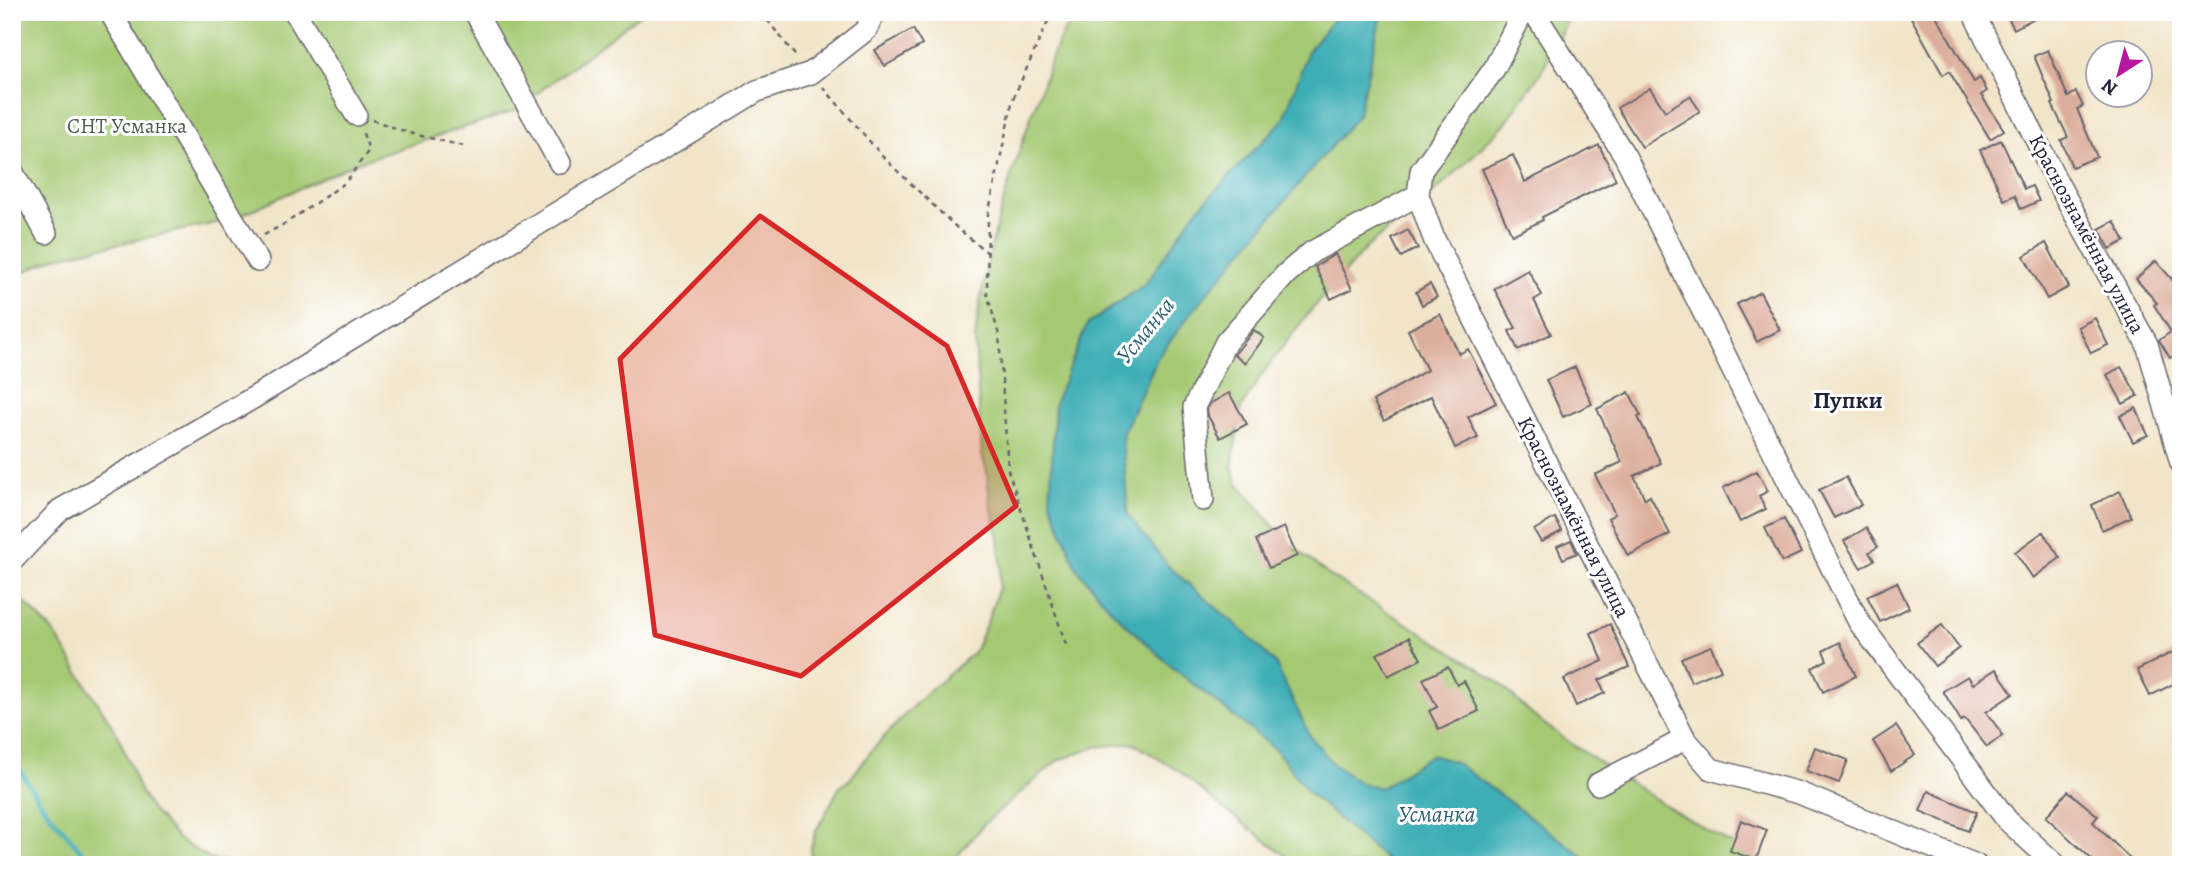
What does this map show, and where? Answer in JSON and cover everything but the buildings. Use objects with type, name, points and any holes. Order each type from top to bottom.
[{"type":"street","points":[[110,12],[253,252]]},
{"type":"street","points":[[295,12],[356,115]]},
{"type":"street","points":[[475,12],[560,163]]},
{"type":"street","points":[[12,561],[60,510],[253,398],[757,91],[811,73],[866,30],[875,12]]},
{"type":"street","points":[[1203,500],[1194,407],[1226,342],[1286,274],[1312,252],[1418,195],[1421,171],[1494,69],[1523,12]]},
{"type":"street","points":[[1534,12],[1625,156],[1859,622],[2007,820],[2056,865]]},
{"type":"street","name":"Краснознамённая улица","points":[[1973,12],[2057,182],[2147,344],[2181,463]]},
{"type":"street","points":[[12,171],[46,233]]},
{"type":"street","name":"Краснознамённая улица","points":[[1418,195],[1434,239],[1685,739],[1711,769],[1799,793],[1976,865]]},
{"type":"street","points":[[1598,784],[1685,739]]},
{"type":"path","points":[[761,12],[884,158],[956,227],[988,253]]},
{"type":"path","points":[[1052,12],[1013,99],[988,215],[987,294],[999,335],[1007,470],[1066,645]]},
{"type":"path","points":[[253,252],[286,223],[345,183],[369,150],[356,115]]},
{"type":"path","points":[[356,115],[413,134],[463,146]]},
{"type":"highlighted area","points":[[760,216],[947,346],[1016,506],[801,676],[655,635],[620,359]]},
{"type":"green space","name":"СНТ Усманка","points":[[12,12],[643,12],[514,111],[353,164],[230,220],[57,257],[12,277]]},
{"type":"green space","points":[[1078,12],[1569,12],[1540,74],[1504,125],[1447,181],[1366,248],[1307,315],[1260,377],[1241,408],[1232,467],[1237,482],[1285,540],[1330,576],[1477,667],[1499,683],[1531,714],[1576,747],[1674,811],[1768,865],[1298,865],[1180,772],[1133,743],[1096,747],[1057,761],[984,824],[950,865],[810,865],[816,831],[839,788],[850,779],[872,750],[916,703],[974,652],[999,587],[999,537],[982,455],[975,339],[979,308],[991,247],[1017,159],[1053,54]]},
{"type":"green space","points":[[12,589],[55,634],[119,737],[140,791],[151,809],[178,839],[210,859],[297,865],[12,865]]},
{"type":"water","name":"Усманка","points":[[1339,12],[1382,12],[1358,115],[1206,294],[1158,357],[1122,435],[1128,515],[1170,568],[1240,628],[1275,663],[1310,736],[1333,764],[1360,783],[1381,788],[1431,755],[1455,762],[1595,865],[1392,865],[1310,794],[1276,750],[1173,668],[1114,613],[1077,569],[1050,500],[1055,402],[1087,325],[1145,284],[1195,212],[1284,119],[1308,51]]},
{"type":"waterway","points":[[12,758],[42,805],[93,865]]},
{"type":"district","name":"Пупки","points":[[1848,400]]}]
